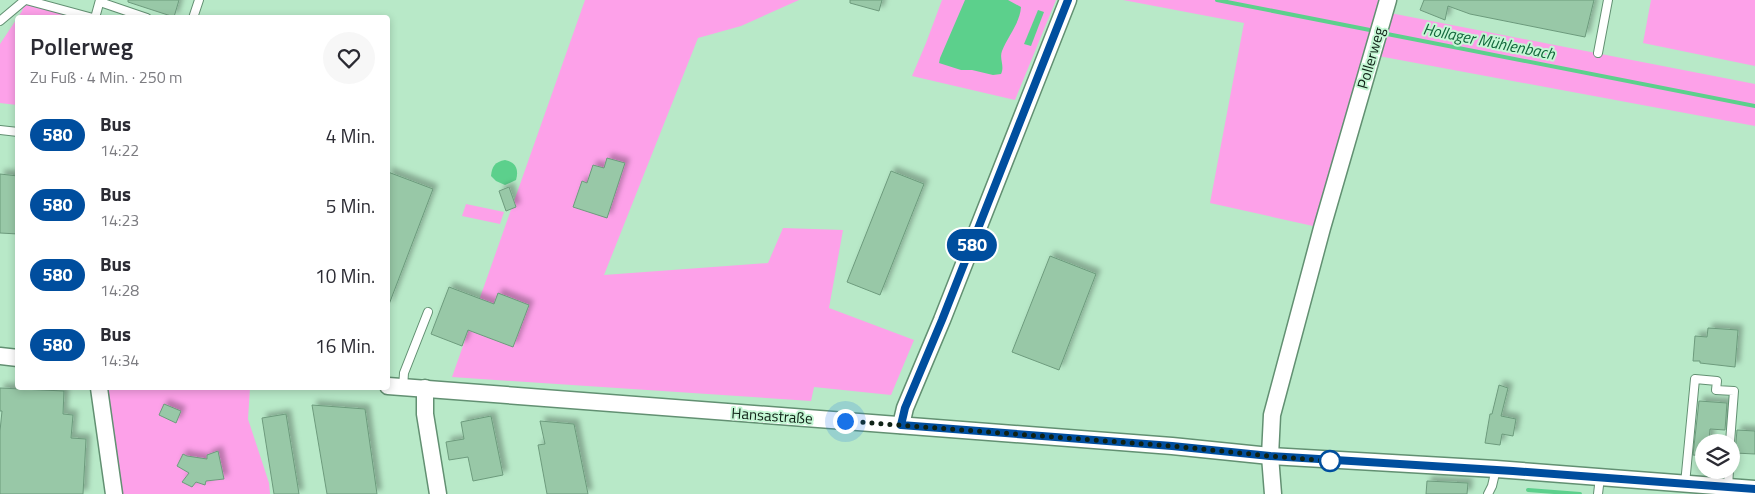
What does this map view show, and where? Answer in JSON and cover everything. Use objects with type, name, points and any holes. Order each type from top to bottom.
[{"type":"street","points":[[901,425],[905,408],[946,312],[1068,0]]},
{"type":"street","name":"Pollerweg","points":[[1273,494],[1270,456],[1272,415],[1322,228],[1386,6]]},
{"type":"street","points":[[0,356],[15,358]]},
{"type":"street","name":"Hansastraße","points":[[395,387],[1172,446],[1270,456],[1600,476],[1755,489]]},
{"type":"street","points":[[425,388],[425,414],[438,494]]},
{"type":"street","points":[[99,390],[114,494]]},
{"type":"lane","points":[[0,21],[25,0],[82,15]]},
{"type":"lane","points":[[194,15],[199,0]]},
{"type":"lane","points":[[1598,53],[1608,0]]},
{"type":"lane","points":[[95,15],[100,1],[139,15]]},
{"type":"lane","points":[[0,130],[15,132]]},
{"type":"lane","points":[[395,387],[404,373],[428,312]]},
{"type":"lane","points":[[1684,484],[1695,379],[1717,381],[1716,390],[1734,391],[1731,434]]},
{"type":"lane","points":[[1488,494],[1496,470]]},
{"type":"lane","points":[[1598,494],[1600,476]]},
{"type":"lane","points":[[1728,479],[1728,487]]},
{"type":"shaded area","points":[[25,0],[85,15],[19,15]]},
{"type":"shaded area","points":[[585,0],[799,0],[741,26],[698,38],[604,275],[768,263],[783,228],[843,230],[829,308],[914,340],[891,395],[814,387],[811,401],[452,377]]},
{"type":"shaded area","points":[[942,0],[1056,0],[1015,100],[912,76]]},
{"type":"shaded area","points":[[965,0],[1008,0],[1021,7],[1016,24],[1002,51],[1001,74],[993,75],[972,70],[961,70],[939,63]]},
{"type":"shaded area","points":[[1123,0],[1388,0],[1385,12],[1755,84],[1755,126],[1373,55],[1322,228],[1210,203],[1244,23]]},
{"type":"shaded area","points":[[1651,0],[1755,0],[1755,66],[1643,43]]},
{"type":"shaded area","points":[[1038,10],[1044,12],[1031,46],[1024,44]]},
{"type":"shaded area","points":[[15,22],[15,105],[0,103],[0,44]]},
{"type":"shaded area","points":[[505,160],[516,167],[517,173],[516,180],[505,185],[496,181],[491,176],[495,165]]},
{"type":"shaded area","points":[[466,204],[504,212],[500,224],[462,216]]},
{"type":"shaded area","points":[[99,390],[250,390],[248,419],[269,483],[270,494],[114,494]]},
{"type":"building","points":[[128,0],[179,0],[175,15],[168,15],[128,2]]},
{"type":"building","points":[[850,0],[882,0],[879,11],[850,3]]},
{"type":"building","points":[[1424,0],[1594,0],[1585,37],[1470,14],[1448,6],[1445,20],[1420,10]]},
{"type":"building","points":[[607,158],[625,163],[607,218],[573,207],[582,181],[587,183],[593,165],[604,168]]},
{"type":"building","points":[[891,171],[924,184],[880,295],[847,282]]},
{"type":"building","points":[[390,173],[433,189],[390,302]]},
{"type":"building","points":[[0,174],[15,176],[15,234],[0,233]]},
{"type":"building","points":[[509,187],[516,207],[506,211],[499,191]]},
{"type":"building","points":[[1050,256],[1096,274],[1059,370],[1012,352]]},
{"type":"building","points":[[449,287],[494,304],[498,293],[529,305],[513,347],[468,330],[462,346],[431,334]]},
{"type":"building","points":[[1708,328],[1738,330],[1735,367],[1693,361],[1695,336],[1707,337]]},
{"type":"building","points":[[1499,385],[1508,388],[1501,416],[1516,419],[1513,436],[1502,434],[1500,445],[1485,443],[1490,414],[1492,414]]},
{"type":"building","points":[[0,388],[64,391],[63,414],[73,415],[71,438],[86,439],[83,494],[0,494],[0,431],[2,411],[0,411]]},
{"type":"building","points":[[1699,401],[1727,403],[1725,430],[1710,429],[1710,434],[1695,434]]},
{"type":"building","points":[[164,404],[181,411],[176,423],[159,415]]},
{"type":"building","points":[[312,405],[365,409],[377,494],[327,494]]},
{"type":"building","points":[[286,414],[299,494],[274,494],[262,418]]},
{"type":"building","points":[[491,416],[503,475],[473,481],[468,457],[449,460],[446,442],[464,439],[461,422]]},
{"type":"building","points":[[540,421],[574,424],[588,494],[547,494],[538,445],[545,444]]},
{"type":"building","points":[[1737,430],[1755,431],[1755,454],[1740,453],[1740,434],[1737,434]]},
{"type":"building","points":[[1695,437],[1695,455],[1693,455]]},
{"type":"building","points":[[218,451],[224,479],[206,481],[205,485],[196,482],[192,487],[182,482],[189,473],[177,466],[183,454],[207,459],[207,455]]},
{"type":"building","points":[[1427,481],[1468,483],[1467,494],[1426,494]]},
{"type":"waterway","name":"Hollager Mühlenbach","points":[[1217,0],[1375,31]]},
{"type":"waterway","name":"Hollager Mühlenbach","points":[[1382,33],[1755,106]]},
{"type":"waterway","points":[[1528,490],[1580,494]]},
{"type":"bus line","name":"580","points":[[1068,0],[942,320],[905,408],[901,425],[1347,462],[1396,463],[1600,476],[1755,489]]},
{"type":"route","points":[[845,421],[1172,446],[1330,461]]}]
